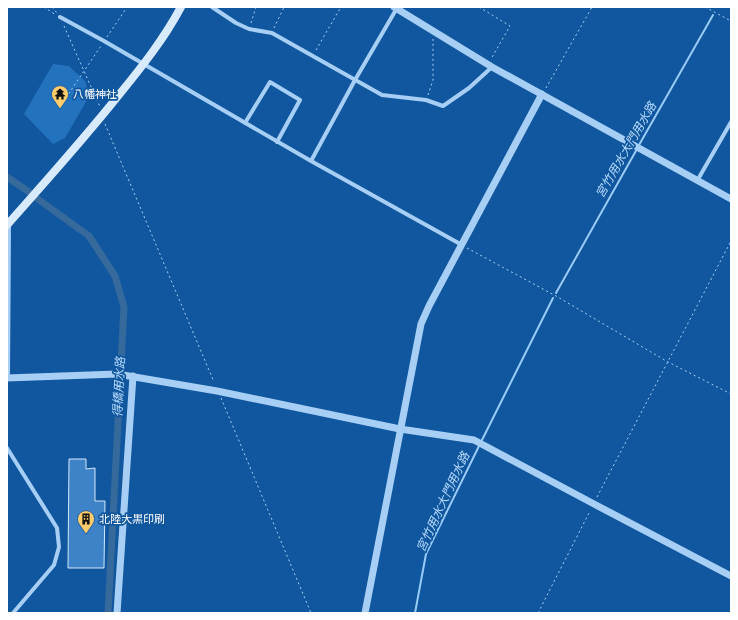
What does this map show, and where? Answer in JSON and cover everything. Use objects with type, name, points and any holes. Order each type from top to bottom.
[{"type":"main road","points":[[8,222],[102,116],[144,65],[172,25],[181,7]]},
{"type":"street","points":[[212,7],[236,23],[249,29],[272,34],[382,95],[426,100],[443,106],[469,88],[490,66]]},
{"type":"street","points":[[311,161],[396,7],[490,66],[731,199]]},
{"type":"street","points":[[60,17],[277,142],[462,245]]},
{"type":"street","points":[[245,123],[270,82],[300,100],[277,142]]},
{"type":"street","points":[[365,613],[421,324],[429,306],[542,94]]},
{"type":"street","points":[[697,181],[731,122]]},
{"type":"street","points":[[8,222],[8,377],[133,376],[217,391],[400,429],[474,440],[731,576]]},
{"type":"street","points":[[117,613],[133,376]]},
{"type":"street","points":[[7,448],[57,528],[59,546],[54,565],[13,613]]},
{"type":"path","points":[[44,7],[60,17]]},
{"type":"path","points":[[52,7],[60,17],[99,104],[102,116],[311,613]]},
{"type":"path","points":[[63,102],[84,73],[126,7]]},
{"type":"path","points":[[249,29],[256,7]]},
{"type":"path","points":[[272,34],[284,7]]},
{"type":"path","points":[[313,56],[341,7]]},
{"type":"path","points":[[478,7],[510,26],[490,66]]},
{"type":"path","points":[[542,94],[592,7]]},
{"type":"path","points":[[705,7],[731,21]]},
{"type":"path","points":[[426,100],[433,80],[434,31]]},
{"type":"path","points":[[538,613],[731,240]]},
{"type":"path","points":[[462,245],[556,296],[668,362],[731,394]]},
{"type":"shaded area","points":[[53,64],[69,66],[85,81],[90,95],[65,138],[53,144],[24,114]]},
{"type":"building","name":"北陸大黒印刷","points":[[69,459],[86,459],[86,469],[95,468],[95,501],[105,501],[104,568],[68,568]]},
{"type":"waterway","name":"宮竹用水大門用水路","points":[[639,145],[713,15]]},
{"type":"waterway","name":"宮竹用水大門用水路","points":[[556,293],[637,149]]},
{"type":"waterway","name":"得橋用水路","points":[[7,177],[29,192]]},
{"type":"waterway","name":"得橋用水路","points":[[35,197],[89,236],[115,276],[124,307],[108,613]]},
{"type":"waterway","name":"宮竹用水大門用水路","points":[[482,440],[553,298]]},
{"type":"waterway","name":"宮竹用水大門用水路","points":[[415,613],[426,554],[479,446]]},
{"type":"place","name":"八幡神社","points":[[60,109]]},
{"type":"place","name":"北陸大黒印刷","points":[[86,534]]}]
